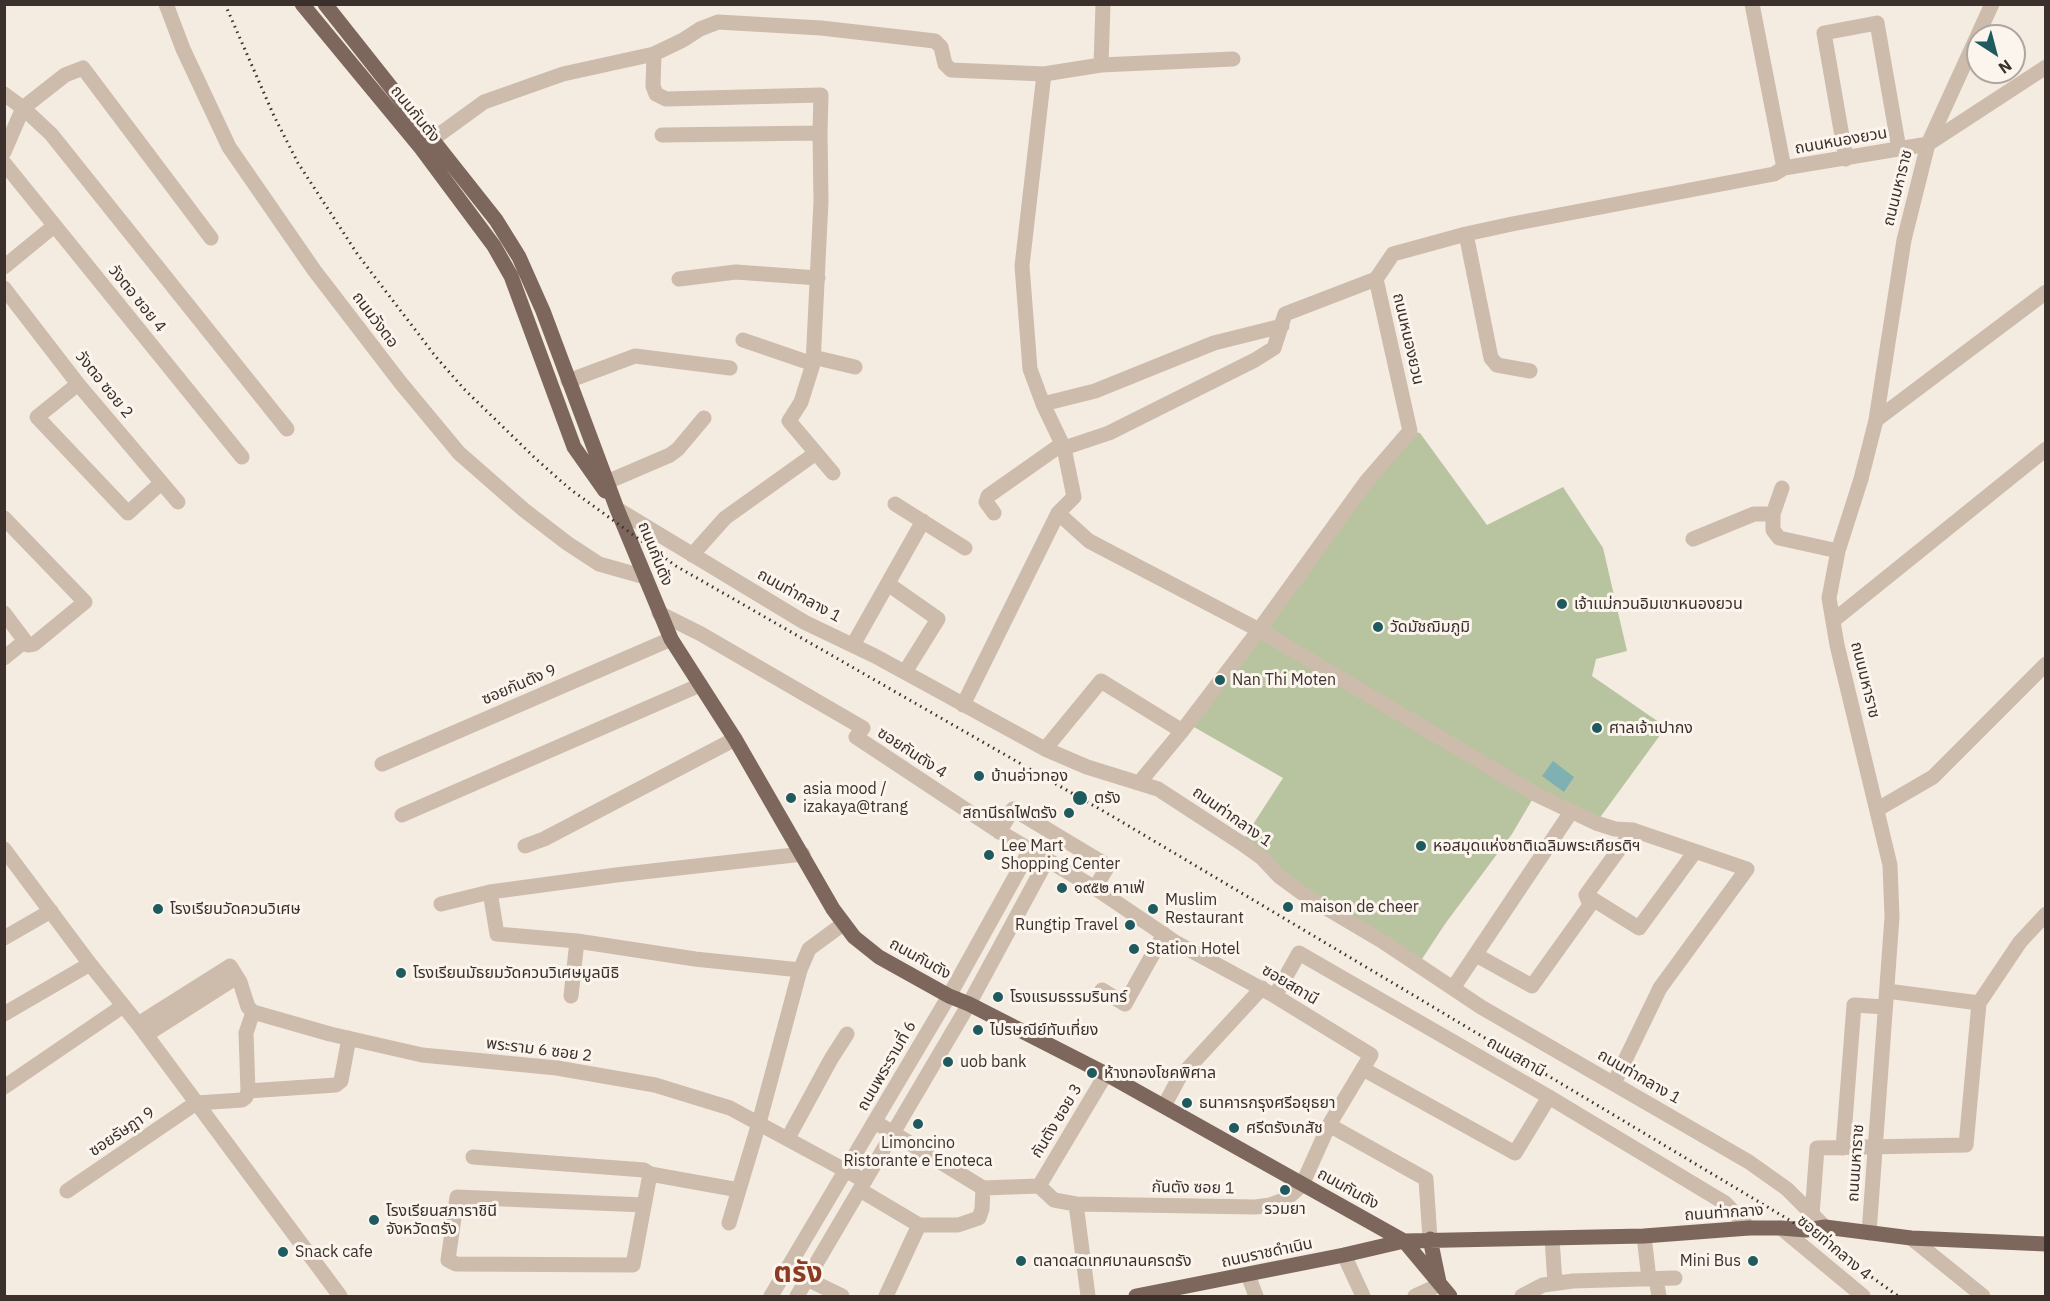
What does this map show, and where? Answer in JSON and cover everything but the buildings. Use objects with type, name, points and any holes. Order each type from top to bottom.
[{"type":"main road","name":"ถนนกันตัง","points":[[302,4],[496,220],[519,257],[543,311],[617,509],[671,639],[735,739],[843,924],[879,957],[949,996],[1106,1074],[1404,1241]]},
{"type":"main road","name":"ถนนกันตัง","points":[[325,4],[426,143],[494,246],[511,276],[574,447],[617,509]]},
{"type":"main road","points":[[1363,1218],[1371,1249]]},
{"type":"main road","name":"ถนนท่ากลาง","points":[[1404,1241],[1644,1236],[1749,1228],[1806,1230],[1825,1227],[1911,1238],[2046,1244]]},
{"type":"main road","points":[[1430,1239],[1439,1285]]},
{"type":"main road","points":[[1404,1241],[1450,1296]]},
{"type":"main road","name":"ถนนราชดำเนิน","points":[[1136,1296],[1248,1275],[1404,1241]]},
{"type":"street","name":"ถนนวังตอ","points":[[166,4],[183,50],[229,147],[314,270],[400,382],[459,453],[524,510],[567,543],[599,564],[645,578]]},
{"type":"street","points":[[1101,65],[1103,4]]},
{"type":"street","points":[[1752,4],[1784,168]]},
{"type":"street","name":"ถนนมหาราช","points":[[1869,1233],[1892,917],[1890,865],[1837,645],[1829,598],[1838,551],[1861,479],[1876,420],[1904,240],[1928,144],[1992,4]]},
{"type":"street","points":[[426,143],[484,102],[562,74],[654,54],[718,22],[821,28],[935,41],[941,47],[945,64],[951,70],[1044,74],[1101,65],[1233,59]]},
{"type":"street","points":[[1846,159],[1824,33],[1877,23],[1899,149]]},
{"type":"street","points":[[654,54],[653,86],[656,94],[666,99],[821,95],[821,201],[813,361],[801,402],[789,421],[833,473]]},
{"type":"street","points":[[4,152],[23,108],[65,75],[83,68],[211,238]]},
{"type":"street","points":[[1928,144],[2046,68]]},
{"type":"street","points":[[963,705],[1058,513],[1074,497],[1063,446],[1043,404],[1030,369],[1022,266],[1044,74]]},
{"type":"street","points":[[4,93],[51,134],[287,429]]},
{"type":"street","points":[[662,135],[820,133]]},
{"type":"street","name":"ถนนหนองยวน","points":[[1139,783],[1259,630],[1366,482],[1410,431],[1376,279],[1392,254],[1466,234],[1774,174],[1784,168],[1928,144]]},
{"type":"street","name":"วังตอ ซอย 4","points":[[4,163],[242,457]]},
{"type":"street","points":[[4,267],[54,226]]},
{"type":"street","points":[[1466,234],[1491,358],[1497,365],[1530,371]]},
{"type":"street","points":[[679,279],[736,272],[818,278]]},
{"type":"street","points":[[994,513],[986,502],[988,496],[1063,446],[1108,433],[1255,360],[1274,348],[1285,314],[1376,279]]},
{"type":"street","name":"วังตอ ซอย 2","points":[[4,288],[78,384],[177,502]]},
{"type":"street","points":[[1876,420],[2046,292]]},
{"type":"street","points":[[1043,404],[1095,391],[1214,343],[1282,326]]},
{"type":"street","points":[[743,340],[813,361],[855,367]]},
{"type":"street","points":[[568,381],[635,356],[730,368]]},
{"type":"street","points":[[78,384],[37,417],[128,513],[160,483]]},
{"type":"street","points":[[607,482],[670,455],[705,418]]},
{"type":"street","points":[[1834,620],[2046,449]]},
{"type":"street","points":[[692,555],[725,518],[816,453]]},
{"type":"street","points":[[1782,488],[1773,514],[1773,530],[1779,538],[1838,551]]},
{"type":"street","points":[[895,504],[965,548]]},
{"type":"street","name":"ถนนท่ากลาง 1","points":[[617,509],[804,622],[905,672],[1045,749],[1087,767],[1158,789],[1262,858],[1280,877],[1306,896],[1382,941],[1481,1007],[1749,1162],[1787,1189],[1825,1227]]},
{"type":"street","points":[[1058,513],[1089,541],[1259,630],[1535,795],[1615,829],[1633,830],[1694,853],[1746,869],[1660,988],[1614,1083]]},
{"type":"street","points":[[1693,539],[1755,514],[1773,514]]},
{"type":"street","points":[[4,518],[85,602],[34,644],[28,645],[4,614]]},
{"type":"street","points":[[853,645],[923,521]]},
{"type":"street","points":[[888,584],[938,619],[905,672]]},
{"type":"street","name":"ซอยกันตัง 4","points":[[659,613],[701,634],[862,728],[856,737],[999,832],[1064,870]]},
{"type":"street","name":"ซอยกันตัง 9","points":[[382,764],[671,639]]},
{"type":"street","points":[[4,658],[26,641]]},
{"type":"street","points":[[1878,809],[1933,777],[2046,664]]},
{"type":"street","points":[[1045,749],[1101,681],[1182,731]]},
{"type":"street","points":[[402,815],[700,685]]},
{"type":"street","points":[[525,846],[544,839],[735,739]]},
{"type":"street","points":[[999,832],[1013,809],[1108,866],[1095,888]]},
{"type":"street","points":[[1453,988],[1572,812]]},
{"type":"street","points":[[1586,895],[1633,830]]},
{"type":"street","points":[[4,849],[142,1029],[340,1296]]},
{"type":"street","name":"ถนนพระรามที่ 6","points":[[771,1296],[949,996],[1030,850]]},
{"type":"street","points":[[1586,895],[1639,928],[1694,853]]},
{"type":"street","points":[[441,904],[490,892],[803,854]]},
{"type":"street","points":[[797,1296],[969,1004],[1047,860]]},
{"type":"street","name":"ซอยสถานี","points":[[1064,870],[1164,934],[1269,992],[1371,1055],[1363,1069]]},
{"type":"street","points":[[490,892],[497,934],[577,941],[695,959],[800,970]]},
{"type":"street","points":[[1476,955],[1532,986],[1590,905],[1586,895]]},
{"type":"street","points":[[4,938],[51,911]]},
{"type":"street","points":[[1812,1215],[1817,1148],[1966,1145],[1979,1003],[2020,942],[2046,914]]},
{"type":"street","points":[[729,1223],[759,1123],[800,970],[808,949],[843,924]]},
{"type":"street","points":[[1102,990],[1125,1004],[1164,934]]},
{"type":"street","points":[[571,996],[577,941]]},
{"type":"street","name":"ถนนสถานี","points":[[1269,992],[1299,953],[1549,1097],[1725,1203],[1749,1228]]},
{"type":"street","points":[[4,1014],[90,964]]},
{"type":"street","points":[[142,1029],[230,966],[237,977],[248,1008],[253,1012],[246,1033],[248,1091],[242,1100],[196,1103]]},
{"type":"street","points":[[1164,1106],[1179,1078],[1269,992]]},
{"type":"street","points":[[1843,1148],[1854,1005],[1886,999],[1979,1003]]},
{"type":"street","points":[[4,1087],[123,1006]]},
{"type":"street","name":"พระราม 6 ซอย 2","points":[[253,1012],[422,1055],[557,1068],[655,1085],[730,1108],[846,1170],[862,1186],[920,1225]]},
{"type":"street","points":[[788,1138],[846,1034]]},
{"type":"street","points":[[248,1091],[336,1085],[341,1081],[349,1038]]},
{"type":"street","points":[[1302,1185],[1329,1125],[1363,1069],[1515,1153],[1549,1097]]},
{"type":"street","name":"กันตัง ซอย 3","points":[[1038,1186],[1106,1074]]},
{"type":"street","name":"ซอยรัษฎา 9","points":[[67,1191],[196,1103]]},
{"type":"street","points":[[875,1122],[983,1188],[1038,1186]]},
{"type":"street","points":[[1329,1125],[1426,1179],[1430,1239]]},
{"type":"street","points":[[473,1157],[644,1170],[650,1174],[739,1190]]},
{"type":"street","points":[[644,1205],[457,1197],[448,1260],[456,1264],[633,1265],[650,1174]]},
{"type":"street","name":"กันตัง ซอย 1","points":[[1038,1186],[1054,1200],[1076,1204],[1256,1207],[1286,1199],[1302,1185]]},
{"type":"street","points":[[886,1296],[920,1225],[958,1225],[979,1218],[983,1188]]},
{"type":"street","points":[[1076,1204],[1088,1296]]},
{"type":"street","name":"ซอยท่ากลาง 4","points":[[1781,1228],[1863,1296]]},
{"type":"street","points":[[1644,1236],[1652,1279],[1659,1296]]},
{"type":"street","points":[[1552,1238],[1555,1283]]},
{"type":"street","points":[[1911,1238],[1983,1296]]},
{"type":"street","points":[[1344,1255],[1363,1296]]},
{"type":"street","points":[[1248,1275],[1256,1296]]},
{"type":"street","points":[[1522,1296],[1543,1285],[1555,1283],[1675,1278]]},
{"type":"street","points":[[807,1279],[842,1296]]},
{"type":"street","points":[[1415,1296],[1439,1285]]},
{"type":"green space","points":[[1410,431],[1420,433],[1487,525],[1563,487],[1603,548],[1627,651],[1596,659],[1592,676],[1666,727],[1596,823],[1535,795],[1512,834],[1445,924],[1418,965],[1241,843],[1283,778],[1187,723]]},
{"type":"water","points":[[1553,761],[1574,777],[1564,792],[1542,776]]},
{"type":"railway","points":[[225,4],[274,116],[298,163],[358,255],[436,357],[464,389],[570,489],[676,566],[1117,819],[1403,989],[1806,1230],[1898,1296]]},
{"type":"place","name":"เจ้าเเม่กวนอิมเขาหนองยวน","points":[[1562,604]]},
{"type":"place","name":"วัดมัชฌิมภูมิ","points":[[1378,627]]},
{"type":"place","name":"Nan Thi Moten","points":[[1220,680]]},
{"type":"place","name":"ศาลเจ้าเปากง","points":[[1597,728]]},
{"type":"place","name":"บ้านอ่าวทอง","points":[[979,776]]},
{"type":"place","name":"asia mood / izakaya@trang","points":[[791,798]]},
{"type":"place","name":"ตรัง","points":[[1080,798]]},
{"type":"place","name":"สถานีรถไฟตรัง","points":[[1069,813]]},
{"type":"place","name":"หอสมุดแห่งชาติเฉลิมพระเกียรติฯ","points":[[1421,846]]},
{"type":"place","name":"Lee Mart Shopping Center","points":[[989,855]]},
{"type":"place","name":"๑๙๕๒ คาเฟ่","points":[[1062,888]]},
{"type":"place","name":"maison de cheer","points":[[1288,907]]},
{"type":"place","name":"โรงเรียนวัดควนวิเศษ","points":[[158,909]]},
{"type":"place","name":"Muslim Restaurant","points":[[1153,909]]},
{"type":"place","name":"Rungtip Travel","points":[[1130,925]]},
{"type":"place","name":"Station Hotel","points":[[1134,949]]},
{"type":"place","name":"โรงเรียนมัธยมวัดควนวิเศษมูลนิธิ","points":[[401,973]]},
{"type":"place","name":"โรงแรมธรรมรินทร์","points":[[998,997]]},
{"type":"place","name":"ไปรษณีย์ทับเที่ยง","points":[[978,1030]]},
{"type":"place","name":"uob bank","points":[[948,1062]]},
{"type":"place","name":"ห้างทองโชคพิศาล","points":[[1092,1073]]},
{"type":"place","name":"ธนาคารกรุงศรีอยุธยา","points":[[1187,1103]]},
{"type":"place","name":"Limoncino Ristorante e Enoteca","points":[[918,1124]]},
{"type":"place","name":"ศรีตรังเภสัช","points":[[1234,1128]]},
{"type":"place","name":"รวมยา","points":[[1285,1190]]},
{"type":"place","name":"โรงเรียนสภาราชินี จังหวัดตรัง","points":[[374,1220]]},
{"type":"place","name":"Snack cafe","points":[[283,1252]]},
{"type":"place","name":"ตลาดสดเทศบาลนครตรัง","points":[[1021,1261]]},
{"type":"place","name":"Mini Bus","points":[[1753,1261]]},
{"type":"district","name":"ตรัง","points":[[798,1274]]}]
